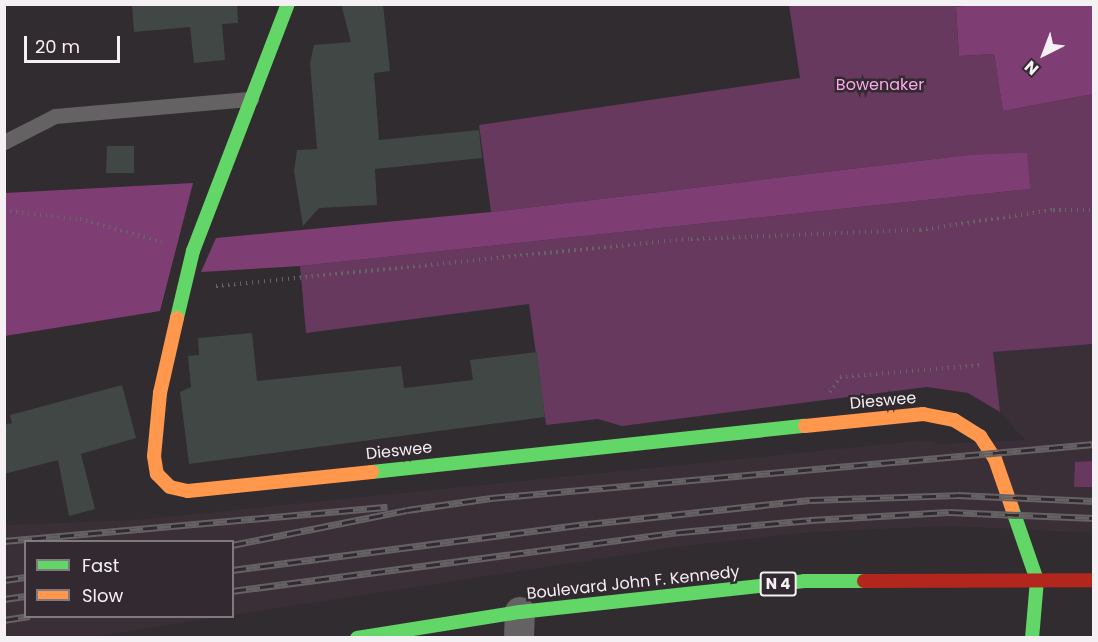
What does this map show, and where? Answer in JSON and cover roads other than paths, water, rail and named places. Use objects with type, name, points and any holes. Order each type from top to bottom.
[{"type":"street","name":"Dieswee","points":[[288,4],[193,251],[160,393],[154,456],[157,474],[170,487],[188,491],[923,414],[954,420],[980,436],[995,459],[1037,580]]},
{"type":"street","points":[[1032,638],[1037,580]]},
{"type":"street","name":"Boulevard John F. Kennedy","points":[[357,638],[520,625],[804,581],[1094,580]]},
{"type":"lane","points":[[4,142],[55,117],[250,99]]},
{"type":"railway","points":[[234,545],[407,510],[491,498],[1094,444]]},
{"type":"railway","points":[[234,570],[588,524],[810,500],[957,495],[1094,501]]},
{"type":"railway","points":[[4,541],[387,507]]},
{"type":"railway","points":[[234,591],[681,532],[811,520],[949,512],[1094,518]]},
{"type":"railway","points":[[4,580],[24,577]]},
{"type":"railway","points":[[4,599],[24,596]]},
{"type":"railway","points":[[4,620],[24,617]]},
{"type":"park label","name":"Bowenaker","points":[[880,85]]}]
